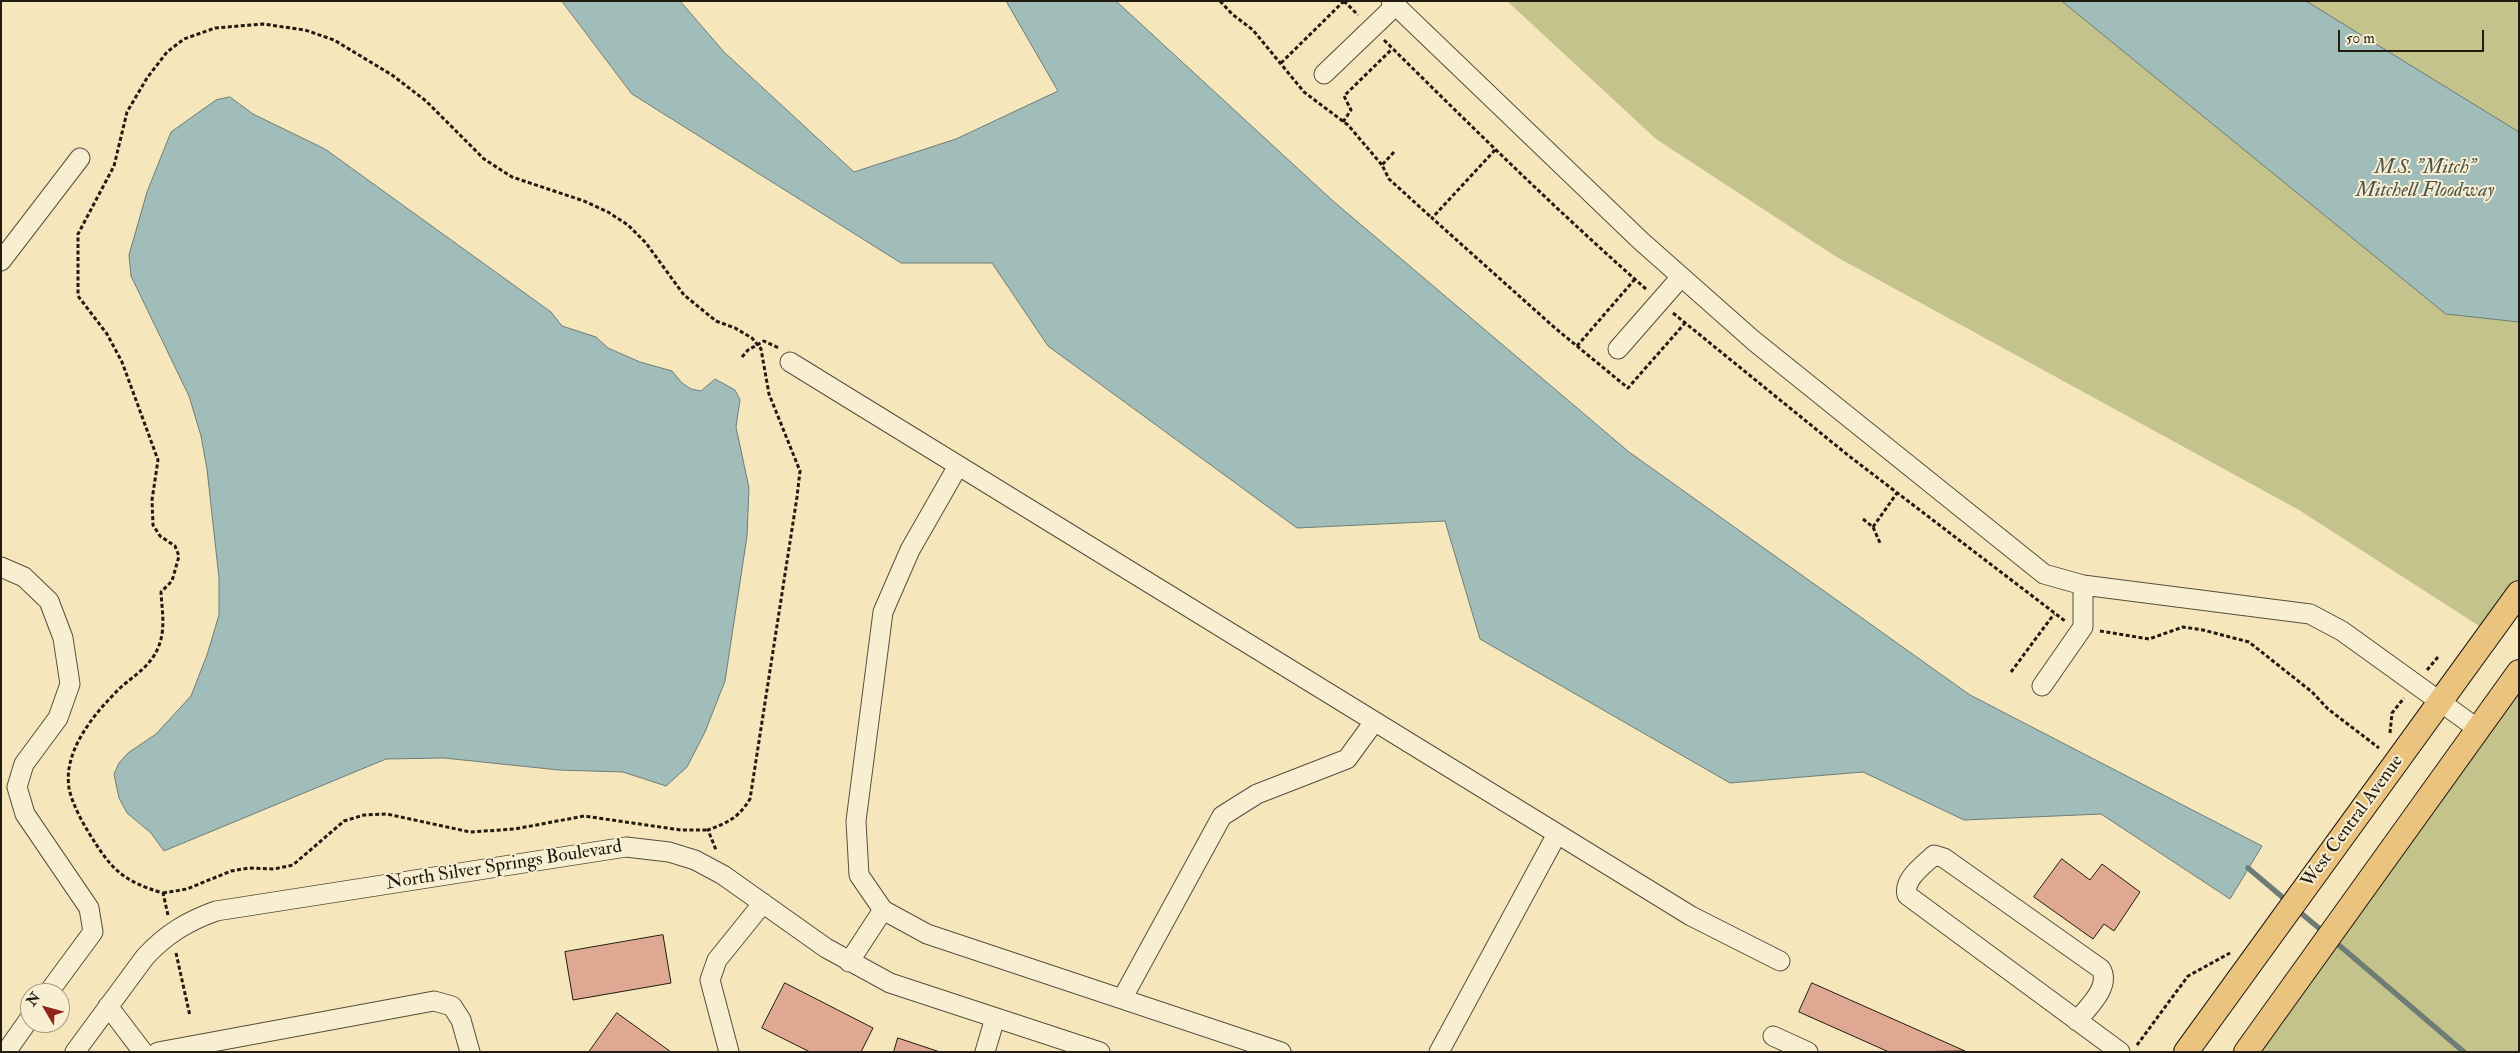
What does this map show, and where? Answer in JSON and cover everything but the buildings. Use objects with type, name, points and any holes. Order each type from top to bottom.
[{"type":"main road","name":"West Central Avenue","points":[[2186,1052],[2247,952],[2338,844],[2519,593]]},
{"type":"main road","points":[[2246,1052],[2295,980],[2519,672]]},
{"type":"street","points":[[1324,74],[1393,4],[1681,277],[1754,341],[2044,574],[2083,586],[2310,614],[2342,631],[2478,729]]},
{"type":"street","points":[[1,261],[80,158]]},
{"type":"street","points":[[1618,349],[1681,277]]},
{"type":"street","points":[[785,355],[958,466],[1691,916],[1780,961]]},
{"type":"street","points":[[958,466],[910,550],[883,612],[856,822],[859,875],[884,910],[927,934],[1281,1052]]},
{"type":"street","points":[[1,566],[24,577],[49,601],[63,638],[70,684],[58,718],[24,764],[17,787],[25,814],[88,908],[92,932],[55,983]]},
{"type":"street","points":[[2042,686],[2083,627],[2083,586]]},
{"type":"street","points":[[1122,999],[1222,816],[1257,794],[1347,759],[1374,722]]},
{"type":"street","points":[[1440,1052],[1557,834]]},
{"type":"street","name":"North Silver Springs Boulevard","points":[[75,1052],[145,957],[172,932],[190,920],[216,911],[626,846],[669,852],[695,860],[723,875],[826,948],[890,983],[1100,1052]]},
{"type":"street","points":[[2077,1021],[2104,986],[2105,976],[2101,969],[1944,858],[1934,855],[1917,871],[1907,885],[1907,895],[2077,1021],[2120,1052]]},
{"type":"street","points":[[729,1052],[710,980],[717,960],[763,902]]},
{"type":"street","points":[[849,962],[884,910]]},
{"type":"street","points":[[161,1051],[434,1001],[452,1006],[461,1020],[470,1052]]},
{"type":"street","points":[[108,1006],[143,1052]]},
{"type":"street","points":[[985,1052],[996,1018]]},
{"type":"street","points":[[6,1052],[20,1032]]},
{"type":"street","points":[[1773,1036],[1808,1052]]},
{"type":"path","points":[[1220,1],[1232,14],[1254,30],[1304,92],[1343,122],[1382,165],[1389,179],[1577,346],[1628,388],[1685,323]]},
{"type":"path","points":[[1281,64],[1344,1]]},
{"type":"path","points":[[263,24],[305,30],[334,40],[406,85],[426,100],[484,159],[512,177],[584,201],[608,212],[628,225],[646,242],[684,295],[716,321],[735,328],[752,338],[757,344],[761,349],[775,413],[791,446],[800,471],[750,799],[742,813],[728,822],[708,830],[681,830],[584,816],[514,829],[470,832],[387,814],[364,815],[344,820],[293,865],[274,869],[249,868],[231,871],[187,889],[164,893],[141,886],[119,874],[102,854],[80,819],[69,787],[71,758],[99,709],[146,667],[157,650],[164,631],[161,592],[172,581],[179,556],[175,546],[160,536],[153,525],[152,500],[158,460],[147,436],[137,399],[107,334],[78,296],[78,234],[114,166],[127,112],[147,78],[167,52],[184,38],[215,28],[263,24]]},
{"type":"path","points":[[1343,122],[1351,110],[1344,96],[1392,49]]},
{"type":"path","points":[[1432,218],[1495,150]]},
{"type":"path","points":[[1382,165],[1394,152]]},
{"type":"path","points":[[1577,346],[1635,279]]},
{"type":"path","points":[[742,358],[757,344],[764,341],[785,355]]},
{"type":"path","points":[[1873,527],[1897,493]]},
{"type":"path","points":[[1863,518],[1873,527],[1880,543]]},
{"type":"path","points":[[2011,672],[2054,614]]},
{"type":"path","points":[[2373,756],[2390,732],[2392,713],[2438,657]]},
{"type":"path","points":[[708,830],[717,854]]},
{"type":"path","points":[[164,893],[190,1016]]},
{"type":"path","points":[[2132,1052],[2188,976],[2247,952]]},
{"type":"shaded area","points":[[1507,1],[2519,1],[2519,595],[2490,633],[2299,510],[1835,256],[1656,139]]},
{"type":"shaded area","points":[[2519,672],[2519,1052],[2247,1052]]},
{"type":"water","points":[[562,1],[680,1],[724,52],[854,172],[956,139],[1058,91],[1006,1],[1116,1],[1333,201],[1629,452],[1970,695],[2262,846],[2230,899],[2101,814],[1964,820],[1863,772],[1730,783],[1480,639],[1445,521],[1297,528],[1048,346],[992,263],[901,263],[632,94]]},
{"type":"water","name":"M.S. \"Mitch\" Mitchell Floodway","points":[[2062,1],[2306,1],[2519,132],[2519,322],[2446,314]]},
{"type":"water","points":[[230,97],[253,114],[325,149],[551,312],[562,326],[596,337],[608,348],[640,362],[672,371],[682,383],[691,389],[701,391],[715,379],[735,390],[740,400],[736,427],[749,488],[747,536],[725,681],[705,732],[687,767],[666,786],[623,772],[559,770],[444,758],[386,759],[164,851],[151,833],[127,813],[119,798],[114,774],[119,763],[128,753],[156,734],[191,696],[207,655],[219,615],[219,578],[207,469],[201,436],[189,396],[131,276],[129,255],[147,192],[171,132],[216,100]]},
{"type":"waterway","points":[[2248,868],[2287,901]]},
{"type":"waterway","points":[[2296,909],[2326,934]]},
{"type":"waterway","points":[[2333,940],[2464,1052]]}]
